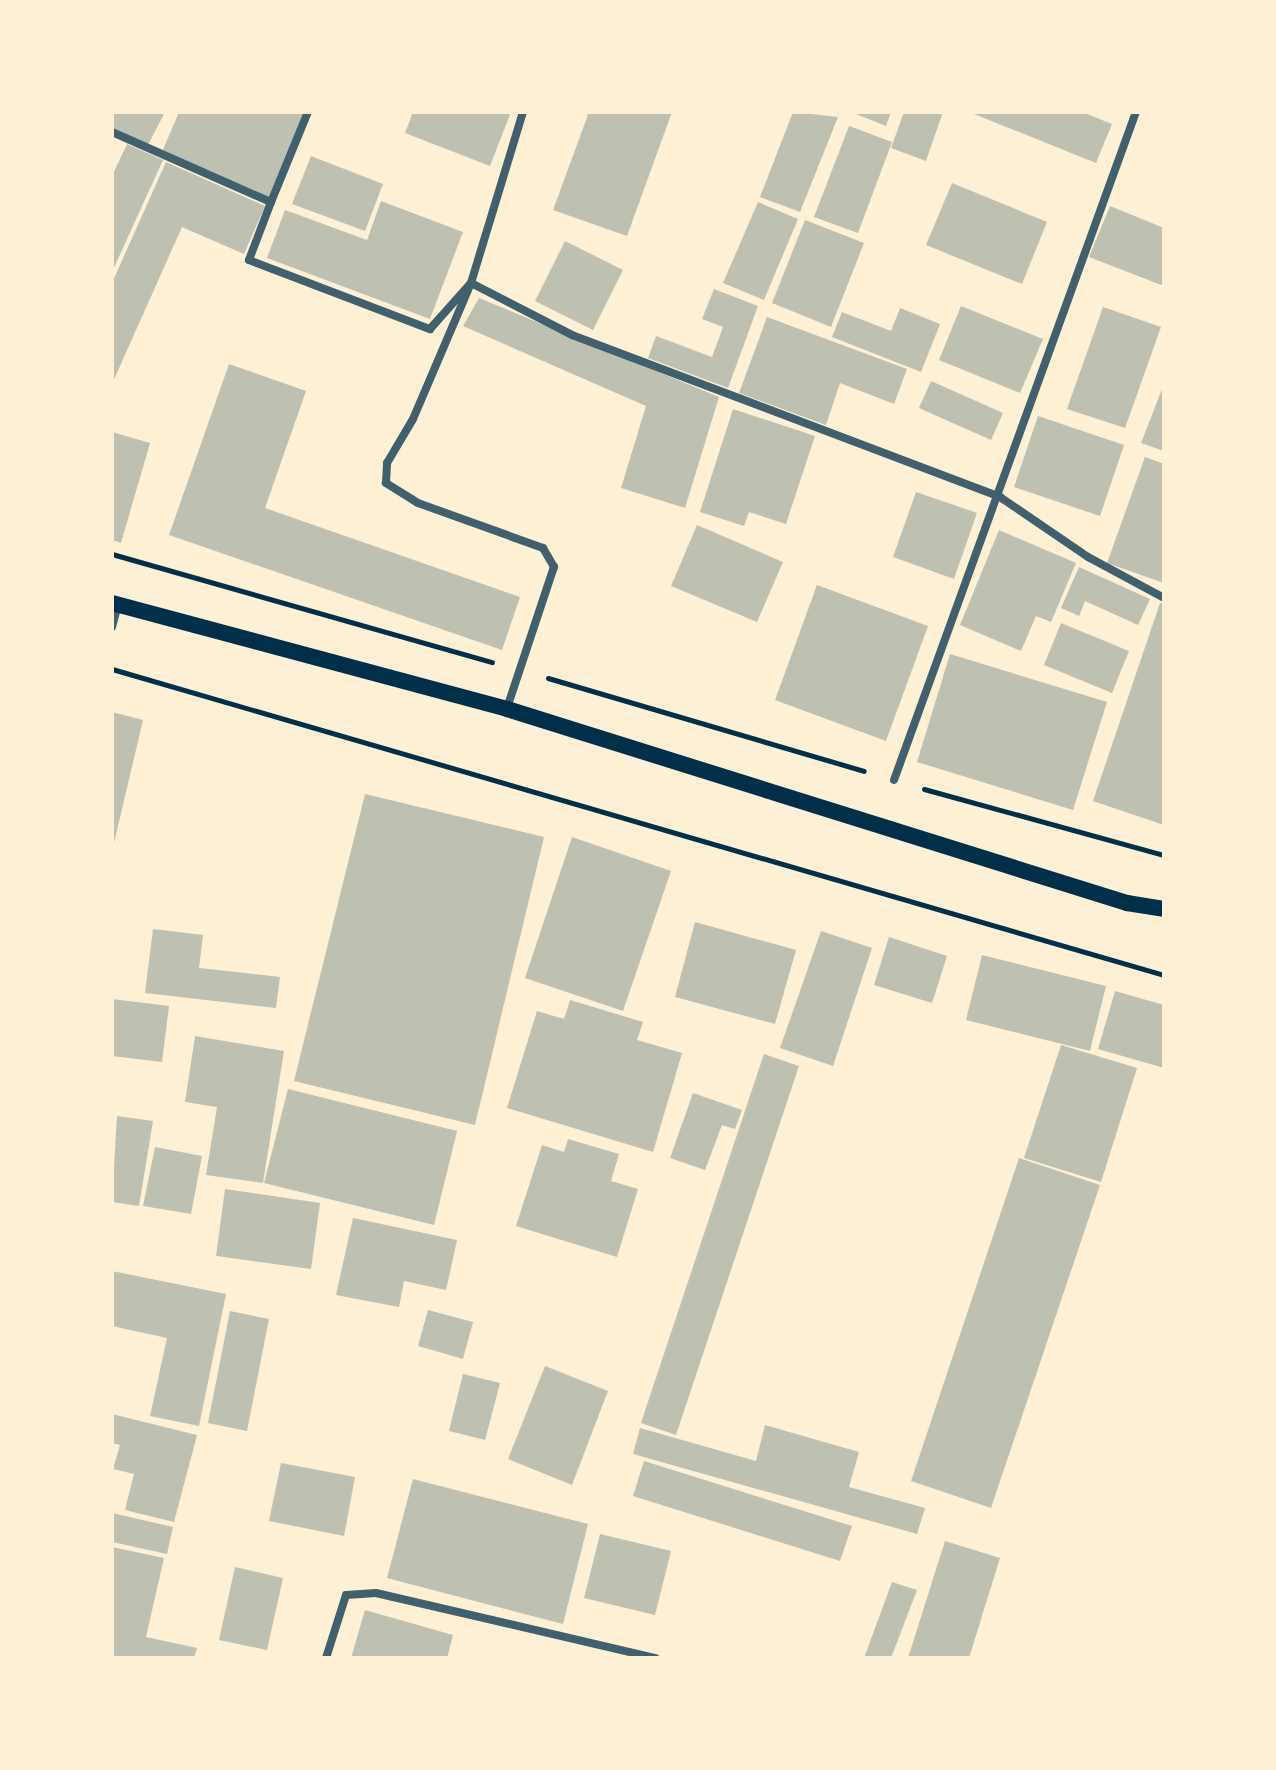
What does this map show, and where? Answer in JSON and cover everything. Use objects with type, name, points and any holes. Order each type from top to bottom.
[{"type":"main road","points":[[115,604],[507,709],[1127,903],[1164,909]]},
{"type":"street","points":[[308,112],[249,260],[430,329],[471,283]]},
{"type":"street","points":[[507,709],[523,671],[554,567],[543,548],[418,503],[386,483],[387,463],[413,419],[471,283],[523,112]]},
{"type":"street","points":[[894,780],[1000,497],[1136,112]]},
{"type":"street","points":[[112,132],[271,202]]},
{"type":"street","points":[[471,283],[572,335],[1000,497],[1088,557],[1164,598]]},
{"type":"street","points":[[112,627],[115,604]]},
{"type":"street","points":[[326,1658],[346,1595],[376,1593],[656,1658]]},
{"type":"path","points":[[112,554],[1164,855]]},
{"type":"path","points":[[112,669],[1164,975]]},
{"type":"building","points":[[112,112],[165,112],[148,145],[112,128]]},
{"type":"building","points":[[179,112],[305,112],[269,197],[162,152]]},
{"type":"building","points":[[413,112],[511,112],[490,166],[405,133]]},
{"type":"building","points":[[589,112],[672,112],[627,236],[553,210]]},
{"type":"building","points":[[793,112],[838,117],[800,212],[760,197]]},
{"type":"building","points":[[851,112],[891,112],[886,126]]},
{"type":"building","points":[[904,112],[943,112],[926,161],[891,148]]},
{"type":"building","points":[[969,112],[1082,112],[1112,124],[1096,163]]},
{"type":"building","points":[[849,126],[892,142],[858,233],[814,217]]},
{"type":"building","points":[[127,144],[163,160],[112,272],[112,176]]},
{"type":"building","points":[[311,156],[383,184],[365,231],[292,204]]},
{"type":"building","points":[[166,162],[265,206],[244,254],[182,227],[112,384],[112,283]]},
{"type":"building","points":[[952,183],[1047,222],[1022,284],[926,245]]},
{"type":"building","points":[[381,201],[463,232],[430,319],[267,258],[285,210],[367,240]]},
{"type":"building","points":[[758,202],[798,219],[764,300],[723,283]]},
{"type":"building","points":[[1110,206],[1164,228],[1164,286],[1089,257]]},
{"type":"building","points":[[805,220],[864,243],[831,327],[772,303]]},
{"type":"building","points":[[565,241],[623,270],[593,330],[535,301]]},
{"type":"building","points":[[714,289],[758,306],[728,388],[648,358],[656,336],[712,357],[723,327],[702,319]]},
{"type":"building","points":[[479,298],[719,397],[685,508],[621,488],[646,406],[463,326]]},
{"type":"building","points":[[961,306],[1043,339],[1020,393],[939,360]]},
{"type":"building","points":[[1103,307],[1161,327],[1125,428],[1067,409]]},
{"type":"building","points":[[900,308],[940,324],[921,372],[832,337],[842,312],[891,331]]},
{"type":"building","points":[[767,317],[907,369],[894,404],[840,383],[826,425],[739,393]]},
{"type":"building","points":[[229,364],[306,391],[265,508],[520,597],[502,650],[169,535]]},
{"type":"building","points":[[931,381],[1003,413],[991,440],[919,408]]},
{"type":"building","points":[[1164,384],[1164,451],[1141,443]]},
{"type":"building","points":[[733,409],[815,436],[786,524],[749,512],[744,526],[700,512]]},
{"type":"building","points":[[1038,416],[1124,445],[1100,516],[1014,487]]},
{"type":"building","points":[[112,432],[150,443],[121,543],[112,540]]},
{"type":"building","points":[[1145,457],[1164,464],[1164,583],[1107,563]]},
{"type":"building","points":[[916,492],[977,513],[954,579],[893,557]]},
{"type":"building","points":[[697,525],[783,562],[757,622],[671,586]]},
{"type":"building","points":[[999,530],[1076,563],[1051,622],[1036,616],[1021,651],[960,625]]},
{"type":"building","points":[[1079,567],[1150,599],[1138,625],[1085,601],[1079,616],[1061,608]]},
{"type":"building","points":[[817,585],[928,626],[886,741],[775,700]]},
{"type":"building","points":[[1160,603],[1164,604],[1164,825],[1093,801]]},
{"type":"building","points":[[1061,623],[1129,651],[1112,693],[1044,665]]},
{"type":"building","points":[[950,654],[1107,702],[1073,810],[917,762]]},
{"type":"building","points":[[112,712],[143,720],[113,847],[112,847]]},
{"type":"building","points":[[365,794],[544,837],[475,1125],[294,1081]]},
{"type":"building","points":[[572,837],[671,871],[623,1011],[525,978]]},
{"type":"building","points":[[695,922],[796,950],[775,1024],[675,997]]},
{"type":"building","points":[[153,929],[203,935],[199,968],[280,977],[276,1008],[145,993]]},
{"type":"building","points":[[821,931],[872,948],[833,1066],[780,1048]]},
{"type":"building","points":[[889,937],[947,956],[932,1003],[874,985]]},
{"type":"building","points":[[982,955],[1106,986],[1090,1051],[966,1020]]},
{"type":"building","points":[[1115,991],[1164,1005],[1164,1068],[1098,1049]]},
{"type":"building","points":[[112,999],[169,1006],[162,1062],[112,1056]]},
{"type":"building","points":[[570,1000],[643,1022],[637,1040],[682,1053],[653,1152],[507,1108],[537,1011],[564,1019]]},
{"type":"building","points":[[195,1036],[284,1051],[263,1183],[206,1175],[217,1107],[185,1102]]},
{"type":"building","points":[[1061,1045],[1137,1068],[1101,1182],[1024,1158]]},
{"type":"building","points":[[764,1054],[799,1066],[676,1435],[641,1423]]},
{"type":"building","points":[[288,1089],[457,1131],[434,1225],[264,1183]]},
{"type":"building","points":[[693,1093],[742,1110],[735,1129],[722,1125],[705,1170],[670,1158]]},
{"type":"building","points":[[117,1116],[153,1121],[139,1206],[112,1202]]},
{"type":"building","points":[[568,1139],[619,1154],[611,1181],[638,1189],[617,1257],[516,1226],[542,1145],[564,1152]]},
{"type":"building","points":[[155,1147],[202,1156],[191,1214],[143,1206]]},
{"type":"building","points":[[1019,1158],[1100,1185],[991,1508],[911,1481]]},
{"type":"building","points":[[225,1189],[320,1203],[311,1269],[216,1256]]},
{"type":"building","points":[[353,1218],[457,1240],[446,1290],[404,1281],[399,1307],[336,1295]]},
{"type":"building","points":[[112,1271],[226,1294],[199,1426],[150,1416],[167,1338],[112,1326]]},
{"type":"building","points":[[428,1310],[473,1322],[463,1359],[418,1346]]},
{"type":"building","points":[[230,1311],[269,1319],[247,1431],[208,1423]]},
{"type":"building","points":[[545,1366],[608,1391],[572,1485],[508,1459]]},
{"type":"building","points":[[463,1374],[500,1383],[485,1440],[449,1431]]},
{"type":"building","points":[[112,1414],[197,1435],[174,1522],[125,1510],[134,1474],[113,1469],[120,1445],[112,1443]]},
{"type":"building","points":[[765,1425],[859,1452],[849,1487],[925,1508],[917,1534],[633,1454],[640,1428],[756,1461]]},
{"type":"building","points":[[644,1461],[852,1526],[840,1561],[633,1496]]},
{"type":"building","points":[[281,1463],[355,1477],[344,1536],[269,1521]]},
{"type":"building","points":[[413,1479],[588,1524],[563,1624],[387,1578]]},
{"type":"building","points":[[112,1513],[173,1527],[167,1554],[112,1542]]},
{"type":"building","points":[[600,1534],[671,1551],[655,1615],[584,1598]]},
{"type":"building","points":[[945,1541],[1000,1558],[969,1658],[908,1658]]},
{"type":"building","points":[[112,1547],[164,1558],[146,1637],[197,1648],[194,1658],[112,1658]]},
{"type":"building","points":[[235,1567],[283,1578],[267,1650],[219,1640]]},
{"type":"building","points":[[892,1582],[917,1590],[891,1658],[864,1658]]},
{"type":"building","points":[[365,1610],[453,1635],[447,1658],[351,1658]]}]
